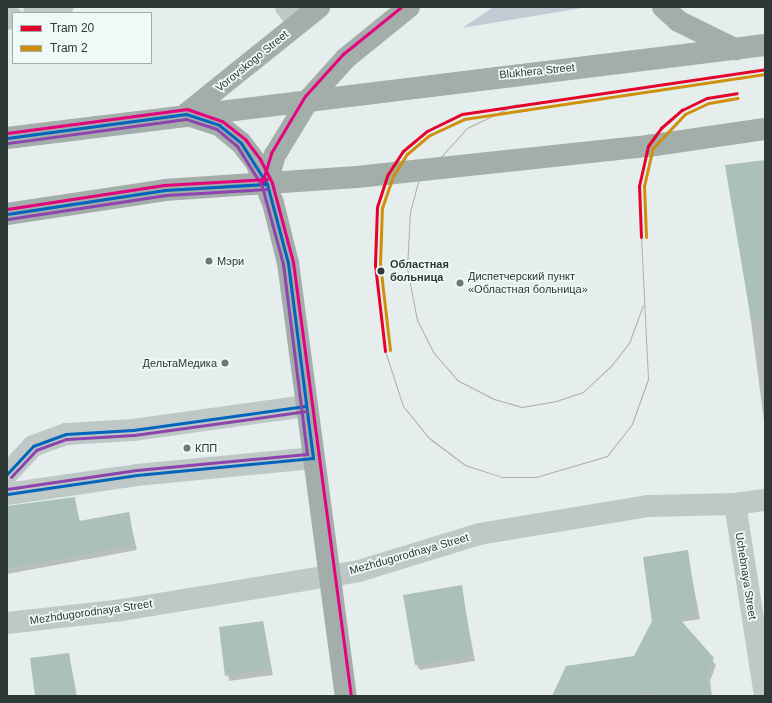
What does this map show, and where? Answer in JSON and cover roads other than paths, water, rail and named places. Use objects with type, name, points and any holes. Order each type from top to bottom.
[{"type":"main road","name":"Vorovskogo Street","points":[[186,114],[292,15],[318,7]]},
{"type":"main road","points":[[267,184],[275,155],[309,99],[346,58],[409,7]]},
{"type":"main road","points":[[663,7],[678,21],[735,49]]},
{"type":"main road","name":"Blukhera Street","points":[[7,138],[157,117],[765,45]]},
{"type":"main road","points":[[186,114],[219,126],[241,143],[267,184],[288,263],[327,575],[346,696]]},
{"type":"main road","points":[[7,214],[165,190],[357,177],[648,146],[765,129]]},
{"type":"street","points":[[39,12],[62,7]]},
{"type":"street","points":[[7,474],[33,446],[66,434],[133,430],[305,406]]},
{"type":"street","points":[[7,494],[137,475],[313,458]]},
{"type":"street","name":"Mezhdugorodnaya Street","points":[[7,623],[122,610],[358,571],[479,534],[649,506],[735,504],[765,500]]},
{"type":"street","name":"Uchebnaya Street","points":[[735,504],[765,695]]},
{"type":"tram line","name":"20","points":[[385,351],[375,264],[377,207],[388,174],[403,151],[427,131],[462,114],[765,69]]},
{"type":"tram line","name":"2","points":[[390,350],[380,264],[382,208],[393,176],[407,154],[430,135],[464,119],[765,74]]},
{"type":"tram line","name":"20","points":[[641,237],[639,186],[648,146],[661,128],[682,110],[707,98],[737,93]]},
{"type":"tram line","name":"2","points":[[646,237],[644,186],[653,148],[685,114],[709,103],[738,98]]},
{"type":"tram line","points":[[517,104],[467,128],[418,182],[410,211],[407,268],[417,320],[433,352],[457,380],[494,399],[522,407],[556,401],[583,392],[611,366],[629,343],[643,305]]},
{"type":"tram line","points":[[385,351],[403,406],[429,438],[465,465],[503,477],[536,477],[607,456],[632,424],[648,379],[641,237]]},
{"type":"place","name":"Мэри","points":[[209,261]]},
{"type":"place","name":"Областная больница","points":[[381,271]]},
{"type":"place","name":"Диспетчерский пункт «Областная больница»","points":[[460,283]]},
{"type":"place","name":"ДельтаМедика","points":[[225,363]]},
{"type":"place","name":"КПП","points":[[187,448]]}]
